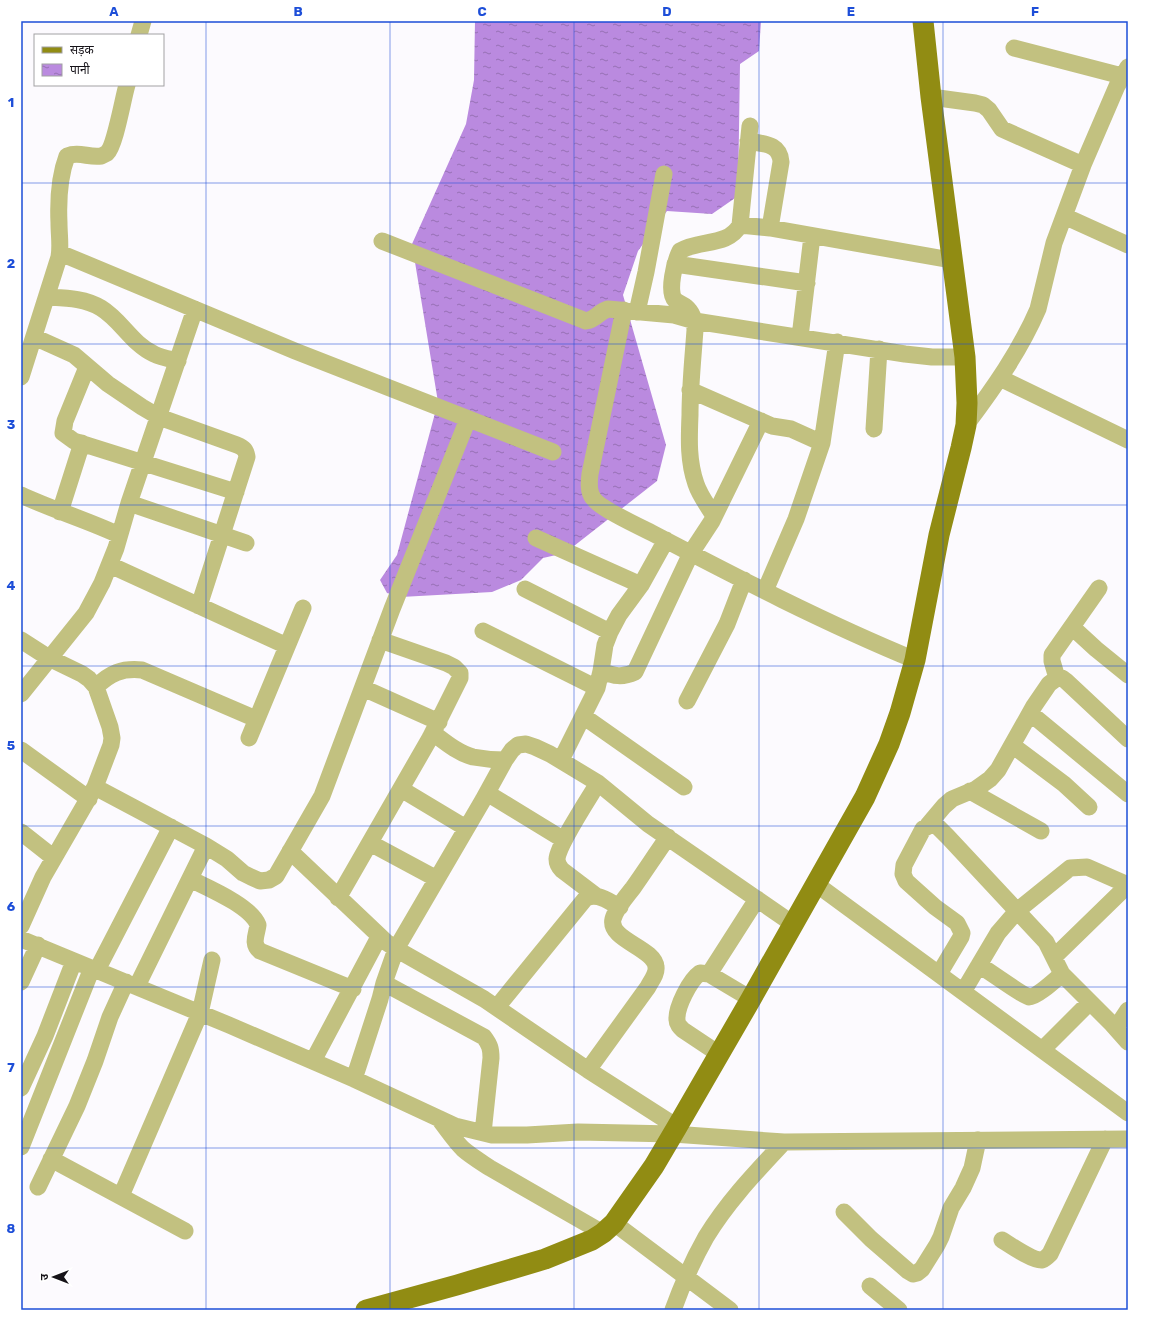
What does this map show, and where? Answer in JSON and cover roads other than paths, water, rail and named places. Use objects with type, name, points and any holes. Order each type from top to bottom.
[{"type":"main road","points":[[366,1310],[400,1306],[457,1285],[545,1259],[592,1240],[609,1228],[654,1166],[675,1131],[844,835],[879,768],[900,713],[914,660],[938,535],[962,448],[966,425],[964,357],[931,97],[923,21]]},
{"type":"street","points":[[139,34],[143,21]]},
{"type":"street","points":[[966,425],[1000,378],[1019,346],[1038,309],[1054,243],[1083,165],[1111,99],[1125,72],[1014,48]]},
{"type":"street","points":[[21,377],[60,253],[60,190],[62,173],[67,156],[73,153],[79,153],[101,156],[107,153],[112,144],[127,86]]},
{"type":"street","points":[[931,97],[983,105],[989,110],[1002,129],[1083,165]]},
{"type":"street","points":[[714,516],[701,496],[692,470],[688,442],[695,321],[688,310],[672,296],[672,286],[675,264],[680,251],[694,245],[728,237],[736,231],[740,225],[749,134],[776,148],[781,154],[770,228]]},
{"type":"street","points":[[664,174],[646,272],[630,311],[590,474],[589,483],[593,498],[607,510],[744,580],[857,636],[914,660]]},
{"type":"street","points":[[1064,216],[1128,245]]},
{"type":"street","points":[[740,225],[770,228],[951,260]]},
{"type":"street","points":[[800,337],[812,236]]},
{"type":"street","points":[[382,241],[579,320],[592,320],[602,310],[608,309],[630,311],[674,316],[695,321],[925,356],[964,357]]},
{"type":"street","points":[[60,253],[296,351],[553,452]]},
{"type":"street","points":[[675,264],[807,283]]},
{"type":"street","points":[[47,296],[80,300],[100,307],[111,315],[146,349],[158,356],[178,361]]},
{"type":"street","points":[[21,694],[86,613],[110,566],[129,503],[195,309]]},
{"type":"street","points":[[34,337],[74,355],[120,392],[159,416],[244,448],[247,457],[198,606]]},
{"type":"street","points":[[765,590],[796,519],[810,482],[822,443],[836,342]]},
{"type":"street","points":[[874,429],[879,349]]},
{"type":"street","points":[[87,366],[63,428],[63,433],[67,437],[143,463],[236,492]]},
{"type":"street","points":[[1000,378],[1128,440]]},
{"type":"street","points":[[690,390],[761,421],[778,427],[791,429],[822,443]]},
{"type":"street","points":[[21,750],[92,793],[170,827],[206,846],[227,859],[243,873],[260,881],[269,880],[276,876],[322,796],[380,640],[468,419]]},
{"type":"street","points":[[601,671],[613,676],[621,677],[634,672],[691,553],[705,534],[732,483],[761,421]]},
{"type":"street","points":[[60,512],[82,443]]},
{"type":"street","points":[[21,495],[119,535]]},
{"type":"street","points":[[129,503],[246,543]]},
{"type":"street","points":[[536,538],[641,585]]},
{"type":"street","points":[[561,760],[597,688],[605,645],[610,632],[619,615],[641,585],[666,540]]},
{"type":"street","points":[[110,566],[287,646]]},
{"type":"street","points":[[687,701],[724,630],[744,580]]},
{"type":"street","points":[[1057,678],[1052,661],[1052,655],[1099,588]]},
{"type":"street","points":[[525,589],[610,632]]},
{"type":"street","points":[[249,738],[303,608]]},
{"type":"street","points":[[1072,627],[1128,675]]},
{"type":"street","points":[[483,631],[597,688]]},
{"type":"street","points":[[338,898],[436,728],[460,678],[460,673],[454,667],[446,663],[380,640]]},
{"type":"street","points":[[21,926],[40,883],[92,793],[111,745],[112,738],[110,727],[96,687],[89,679],[82,674],[24,647]]},
{"type":"street","points":[[96,687],[105,678],[112,674],[132,669],[142,670],[256,719]]},
{"type":"street","points":[[928,826],[944,806],[952,800],[983,785],[998,770],[1030,713],[1049,684],[1057,678],[1062,678],[1066,681],[1128,739]]},
{"type":"street","points":[[363,688],[436,728],[461,752],[472,757],[505,760]]},
{"type":"street","points":[[1030,713],[1128,794]]},
{"type":"street","points":[[583,716],[684,787]]},
{"type":"street","points":[[354,1079],[396,949],[505,760],[512,750],[518,745],[526,744],[550,754],[598,783],[633,812],[793,924]]},
{"type":"street","points":[[1012,745],[1064,784],[1089,807]]},
{"type":"street","points":[[598,783],[564,840],[557,859],[562,870],[595,895],[620,907]]},
{"type":"street","points":[[401,789],[466,828]]},
{"type":"street","points":[[970,792],[1041,831]]},
{"type":"street","points":[[487,793],[564,840]]},
{"type":"street","points":[[938,974],[961,938],[962,933],[957,923],[906,881],[903,874],[904,865],[923,829],[932,824],[936,825],[940,829],[1046,942],[1062,974],[1128,1042]]},
{"type":"street","points":[[21,1147],[94,969],[170,827]]},
{"type":"street","points":[[21,832],[54,858]]},
{"type":"street","points":[[588,1070],[648,987],[656,972],[656,967],[650,957],[626,940],[613,926],[613,920],[620,907],[668,837]]},
{"type":"street","points":[[370,843],[437,879]]},
{"type":"street","points":[[38,1187],[77,1106],[95,1061],[110,1017],[131,984],[190,879],[206,846]]},
{"type":"street","points":[[290,851],[379,937],[396,949],[497,1007],[675,1131]]},
{"type":"street","points":[[963,992],[998,933],[1017,910],[1070,868],[1088,867],[1128,885],[1054,957]]},
{"type":"street","points":[[190,879],[218,893],[252,915],[258,925],[254,943],[256,948],[260,951],[352,989]]},
{"type":"street","points":[[816,884],[1128,1113]]},
{"type":"street","points":[[497,1007],[585,899],[589,896],[595,895]]},
{"type":"street","points":[[709,974],[757,899]]},
{"type":"street","points":[[313,1061],[379,937]]},
{"type":"street","points":[[21,939],[313,1061],[454,1126],[483,1133],[505,1136],[578,1132],[675,1131],[784,1142],[1128,1139]]},
{"type":"street","points":[[21,982],[38,945]]},
{"type":"street","points":[[21,1088],[45,1036],[74,960]]},
{"type":"street","points":[[120,1196],[200,1013],[212,960]]},
{"type":"street","points":[[979,965],[1010,984],[1024,996],[1030,997],[1036,995],[1062,974]]},
{"type":"street","points":[[719,1054],[682,1030],[678,1025],[677,1012],[681,1001],[694,977],[700,973],[709,974],[751,999]]},
{"type":"street","points":[[384,983],[484,1037],[489,1043],[491,1048],[491,1058],[483,1133]]},
{"type":"street","points":[[1042,1050],[1090,1002]]},
{"type":"street","points":[[1116,1028],[1128,1010]]},
{"type":"street","points":[[438,1118],[453,1138],[464,1149],[490,1168],[609,1228],[686,1277],[730,1310]]},
{"type":"street","points":[[1002,1240],[1036,1259],[1042,1260],[1046,1258],[1050,1254],[1105,1139]]},
{"type":"street","points":[[844,1212],[871,1239],[908,1271],[913,1274],[917,1273],[922,1269],[941,1237],[951,1208],[963,1188],[972,1168],[978,1140]]},
{"type":"street","points":[[678,1307],[686,1277],[706,1238],[728,1204],[784,1142]]},
{"type":"street","points":[[51,1159],[185,1231]]},
{"type":"street","points":[[870,1286],[899,1310]]},
{"type":"water","points":[[475,21],[761,21],[759,51],[740,64],[738,196],[712,214],[667,211],[638,251],[623,295],[666,445],[657,481],[565,553],[543,558],[521,580],[492,592],[401,597],[387,593],[380,580],[397,555],[438,402],[412,244],[466,124],[474,80]]}]
